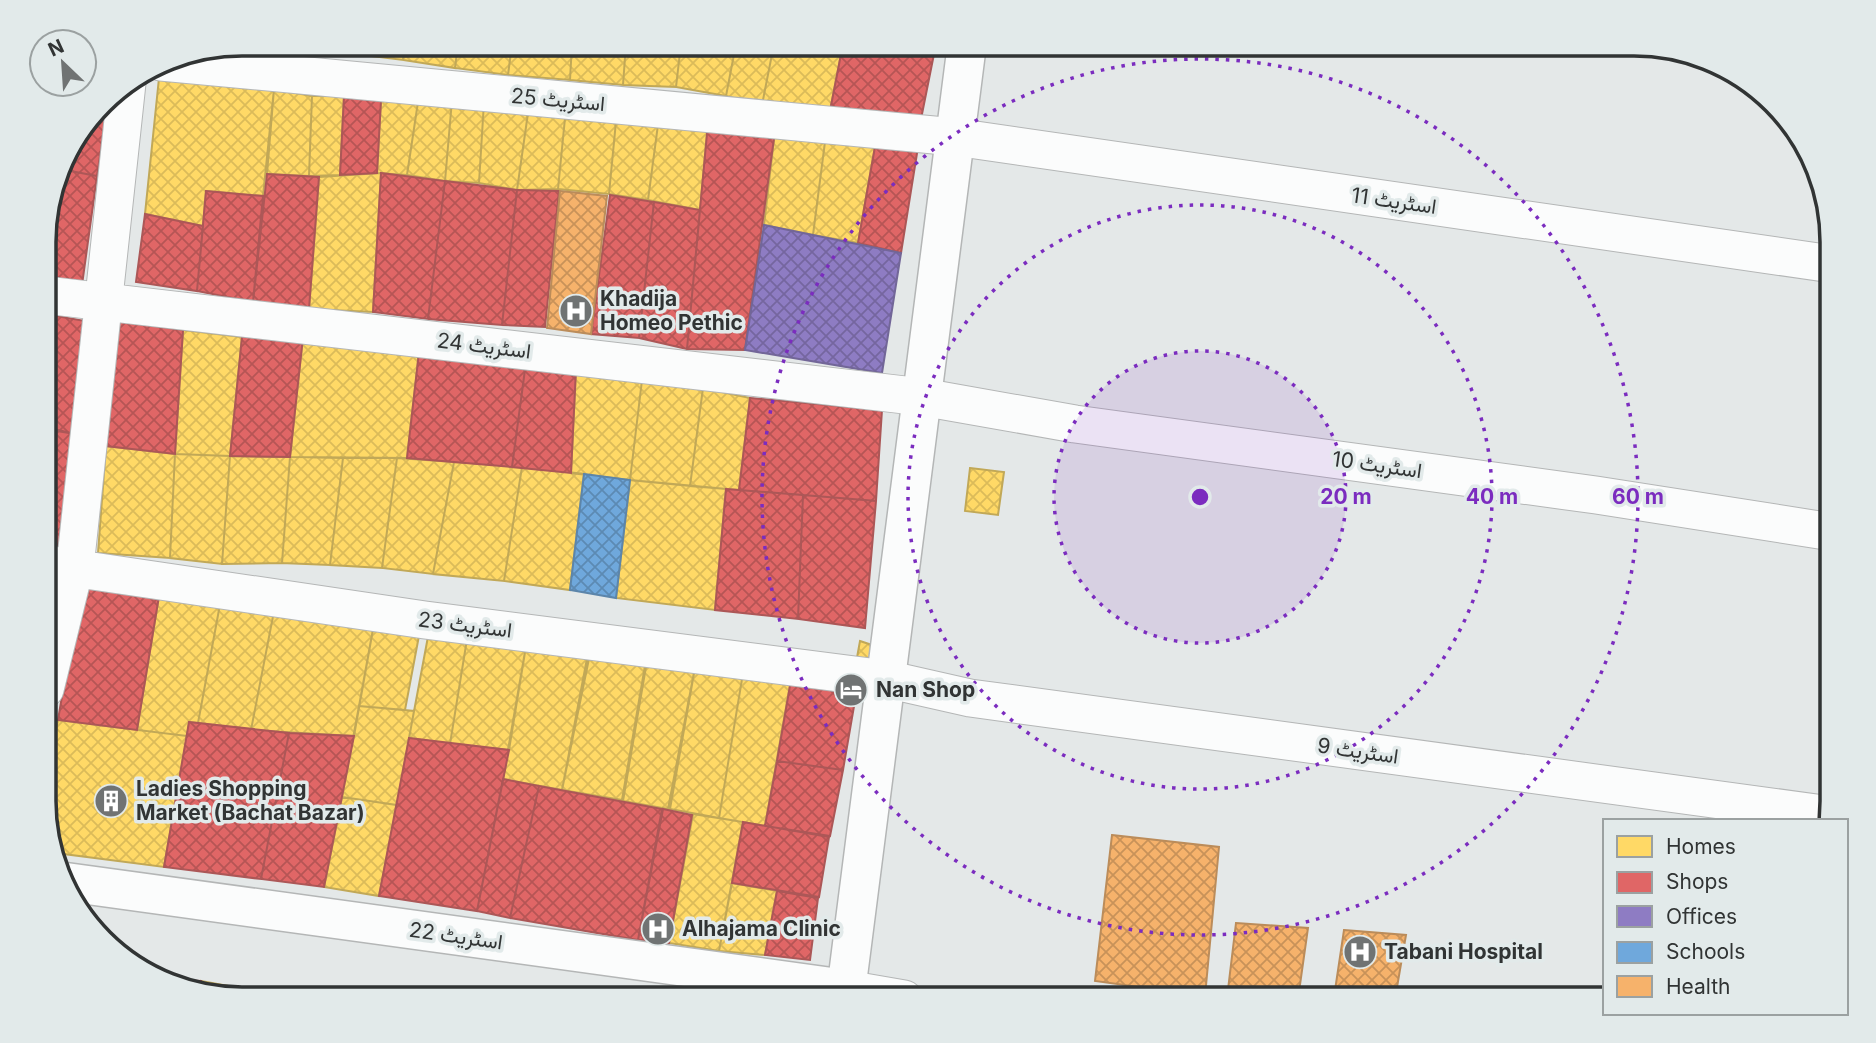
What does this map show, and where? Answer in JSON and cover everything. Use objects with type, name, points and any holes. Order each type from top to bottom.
[{"type":"street","points":[[847,987],[966,56]]},
{"type":"street","name":"اسٹریٹ 25","points":[[188,65],[956,137]]},
{"type":"street","points":[[56,599],[105,302],[126,97]]},
{"type":"street","name":"اسٹریٹ 11","points":[[956,137],[1820,262]]},
{"type":"street","name":"اسٹریٹ 24","points":[[56,296],[922,397]]},
{"type":"street","name":"اسٹریٹ 10","points":[[922,397],[1075,424],[1582,493],[1820,530]]},
{"type":"street","name":"اسٹریٹ 23","points":[[60,566],[425,620],[886,679]]},
{"type":"street","name":"اسٹریٹ 9","points":[[886,679],[970,698],[1820,813]]},
{"type":"street","name":"اسٹریٹ 22","points":[[75,883],[797,987]]},
{"type":"building: Homes","points":[[370,56],[404,56],[403,60]]},
{"type":"building: Homes","points":[[404,56],[456,56],[455,68],[403,60]]},
{"type":"building: Homes","points":[[456,56],[510,56],[508,75],[455,68]]},
{"type":"building: Homes","points":[[510,56],[571,56],[570,80],[508,75]]},
{"type":"building: Homes","points":[[571,56],[625,56],[623,85],[570,80]]},
{"type":"building: Homes","points":[[625,56],[680,56],[676,87],[623,85]]},
{"type":"building: Homes","points":[[680,56],[734,56],[726,96],[676,87]]},
{"type":"building: Homes","points":[[734,56],[772,56],[762,105],[726,96]]},
{"type":"building: Homes","points":[[772,56],[841,56],[829,116],[762,105]]},
{"type":"building: Homes","points":[[159,78],[274,89],[263,196],[206,191],[203,226],[145,214]]},
{"type":"building: Homes","points":[[274,89],[312,96],[309,176],[267,174]]},
{"type":"building: Homes","points":[[312,96],[344,96],[340,175],[309,176]]},
{"type":"building: Homes","points":[[381,100],[418,102],[407,175],[377,173]]},
{"type":"building: Homes","points":[[452,100],[484,102],[479,183],[445,181]]},
{"type":"building: Homes","points":[[452,100],[445,181],[407,175],[418,102]]},
{"type":"building: Homes","points":[[484,102],[529,106],[517,190],[479,183]]},
{"type":"building: Homes","points":[[529,106],[566,108],[558,189],[517,190]]},
{"type":"building: Homes","points":[[566,108],[617,111],[609,194],[558,189]]},
{"type":"building: Homes","points":[[617,111],[659,117],[648,200],[609,194]]},
{"type":"building: Homes","points":[[659,117],[708,123],[700,210],[648,200]]},
{"type":"building: Homes","points":[[775,131],[826,134],[813,235],[764,225]]},
{"type":"building: Homes","points":[[826,134],[876,141],[858,243],[813,235]]},
{"type":"building: Homes","points":[[381,173],[373,312],[309,309],[319,177]]},
{"type":"building: Homes","points":[[183,330],[242,337],[230,456],[175,454]]},
{"type":"building: Homes","points":[[303,337],[419,352],[407,458],[290,457]]},
{"type":"building: Homes","points":[[576,369],[642,380],[630,480],[571,473]]},
{"type":"building: Homes","points":[[642,380],[703,388],[690,486],[630,480]]},
{"type":"building: Homes","points":[[703,388],[750,398],[739,490],[690,486]]},
{"type":"building: Homes","points":[[106,446],[175,454],[170,558],[98,553]]},
{"type":"building: Homes","points":[[175,454],[230,456],[222,564],[170,558]]},
{"type":"building: Homes","points":[[230,456],[290,457],[282,563],[222,564]]},
{"type":"building: Homes","points":[[290,457],[343,458],[330,565],[282,563]]},
{"type":"building: Homes","points":[[343,458],[397,458],[382,568],[330,565]]},
{"type":"building: Homes","points":[[397,458],[454,462],[433,574],[382,568]]},
{"type":"building: Homes","points":[[454,462],[522,467],[504,581],[433,574]]},
{"type":"building: Homes","points":[[522,467],[584,474],[570,590],[504,581]]},
{"type":"building: Homes","points":[[970,468],[1004,472],[998,515],[965,511]]},
{"type":"building: Homes","points":[[630,480],[726,489],[715,610],[616,598]]},
{"type":"building: Homes","points":[[160,590],[221,599],[198,723],[189,722],[187,736],[137,730]]},
{"type":"building: Homes","points":[[221,599],[275,606],[251,730],[198,723]]},
{"type":"building: Homes","points":[[275,606],[375,618],[354,736],[251,730]]},
{"type":"building: Homes","points":[[375,618],[421,625],[405,710],[359,706]]},
{"type":"building: Homes","points":[[430,626],[468,633],[450,744],[409,738]]},
{"type":"building: Homes","points":[[468,633],[527,640],[509,750],[450,744]]},
{"type":"building: Homes","points":[[527,640],[589,648],[562,790],[503,779]]},
{"type":"building: Homes","points":[[860,641],[878,647],[874,667],[856,663]]},
{"type":"building: Homes","points":[[591,649],[647,654],[622,800],[562,790]]},
{"type":"building: Homes","points":[[648,655],[696,662],[668,809],[623,801]]},
{"type":"building: Homes","points":[[696,662],[744,667],[719,818],[670,809]]},
{"type":"building: Homes","points":[[744,667],[792,674],[765,826],[719,818]]},
{"type":"building: Homes","points":[[359,706],[414,711],[397,805],[342,797]]},
{"type":"building: Homes","name":"Ladies Shopping Market (Bachat Bazar)","points":[[58,720],[187,736],[164,867],[64,854],[56,801]]},
{"type":"building: Homes","points":[[342,797],[397,805],[379,896],[324,887]]},
{"type":"building: Homes","points":[[693,814],[743,822],[719,951],[669,943]]},
{"type":"building: Homes","points":[[732,883],[777,891],[765,955],[719,951]]},
{"type":"building: Shops","points":[[841,56],[934,56],[919,129],[829,116]]},
{"type":"building: Shops","points":[[344,96],[381,100],[377,173],[340,175]]},
{"type":"building: Shops","points":[[106,116],[97,176],[70,171],[87,139]]},
{"type":"building: Shops","points":[[708,123],[775,131],[745,350],[687,349]]},
{"type":"building: Shops","points":[[876,141],[918,147],[901,253],[858,243]]},
{"type":"building: Shops","points":[[70,171],[97,176],[82,285],[56,282],[58,218]]},
{"type":"building: Shops","points":[[381,173],[445,181],[428,319],[373,312]]},
{"type":"building: Shops","points":[[267,174],[319,177],[309,309],[253,302]]},
{"type":"building: Shops","points":[[445,181],[517,190],[502,325],[428,319]]},
{"type":"building: Shops","points":[[517,190],[559,191],[545,327],[502,325]]},
{"type":"building: Shops","points":[[206,191],[263,196],[253,302],[197,291]]},
{"type":"building: Shops","points":[[610,195],[654,202],[639,338],[591,334]]},
{"type":"building: Shops","points":[[654,202],[700,210],[687,349],[639,338]]},
{"type":"building: Shops","points":[[145,214],[203,226],[197,291],[136,282]]},
{"type":"building: Shops","points":[[56,316],[85,321],[75,434],[56,430]]},
{"type":"building: Shops","points":[[118,321],[183,330],[175,454],[106,446]]},
{"type":"building: Shops","points":[[242,337],[303,337],[290,457],[230,456]]},
{"type":"building: Shops","points":[[419,352],[526,362],[512,467],[407,458]]},
{"type":"building: Shops","points":[[526,362],[576,369],[571,473],[512,467]]},
{"type":"building: Shops","points":[[750,398],[882,410],[876,501],[739,490]]},
{"type":"building: Shops","points":[[56,431],[75,434],[63,547],[56,547]]},
{"type":"building: Shops","points":[[726,489],[803,495],[798,619],[715,610]]},
{"type":"building: Shops","points":[[803,495],[876,501],[865,628],[798,619]]},
{"type":"building: Shops","points":[[82,578],[160,590],[137,730],[58,720]]},
{"type":"building: Shops","points":[[792,674],[858,683],[843,770],[777,761]]},
{"type":"building: Shops","points":[[189,722],[289,733],[261,879],[164,867]]},
{"type":"building: Shops","points":[[289,733],[354,736],[324,887],[261,879]]},
{"type":"building: Shops","points":[[409,738],[509,750],[477,911],[379,896]]},
{"type":"building: Shops","points":[[777,761],[843,770],[830,836],[765,826]]},
{"type":"building: Shops","points":[[503,779],[539,786],[510,918],[477,911]]},
{"type":"building: Shops","points":[[539,786],[662,809],[638,940],[510,918]]},
{"type":"building: Shops","points":[[663,809],[692,815],[669,943],[638,940]]},
{"type":"building: Shops","points":[[743,822],[829,837],[819,897],[732,883]]},
{"type":"building: Shops","points":[[777,891],[818,898],[810,960],[765,955]]},
{"type":"building: Offices","points":[[764,225],[901,253],[882,373],[745,350]]},
{"type":"building: Schools","points":[[584,474],[630,480],[616,598],[570,590]]},
{"type":"building: Health","points":[[560,191],[607,196],[591,334],[547,328]]},
{"type":"building: Health","points":[[1112,835],[1219,847],[1206,987],[1139,987],[1095,981]]},
{"type":"building: Health","points":[[1236,923],[1308,928],[1300,987],[1228,987]]},
{"type":"building: Health","name":"Tabani Hospital","points":[[1344,930],[1406,935],[1397,987],[1335,987]]},
{"type":"place","name":"Khadija Homeo Pethic","points":[[576,311]]},
{"type":"place","name":"Nan Shop","points":[[851,690]]},
{"type":"place","name":"Ladies Shopping Market (Bachat Bazar)","points":[[111,801]]},
{"type":"place","name":"Alhajama Clinic","points":[[658,929]]},
{"type":"place","name":"Tabani Hospital","points":[[1360,952]]}]
